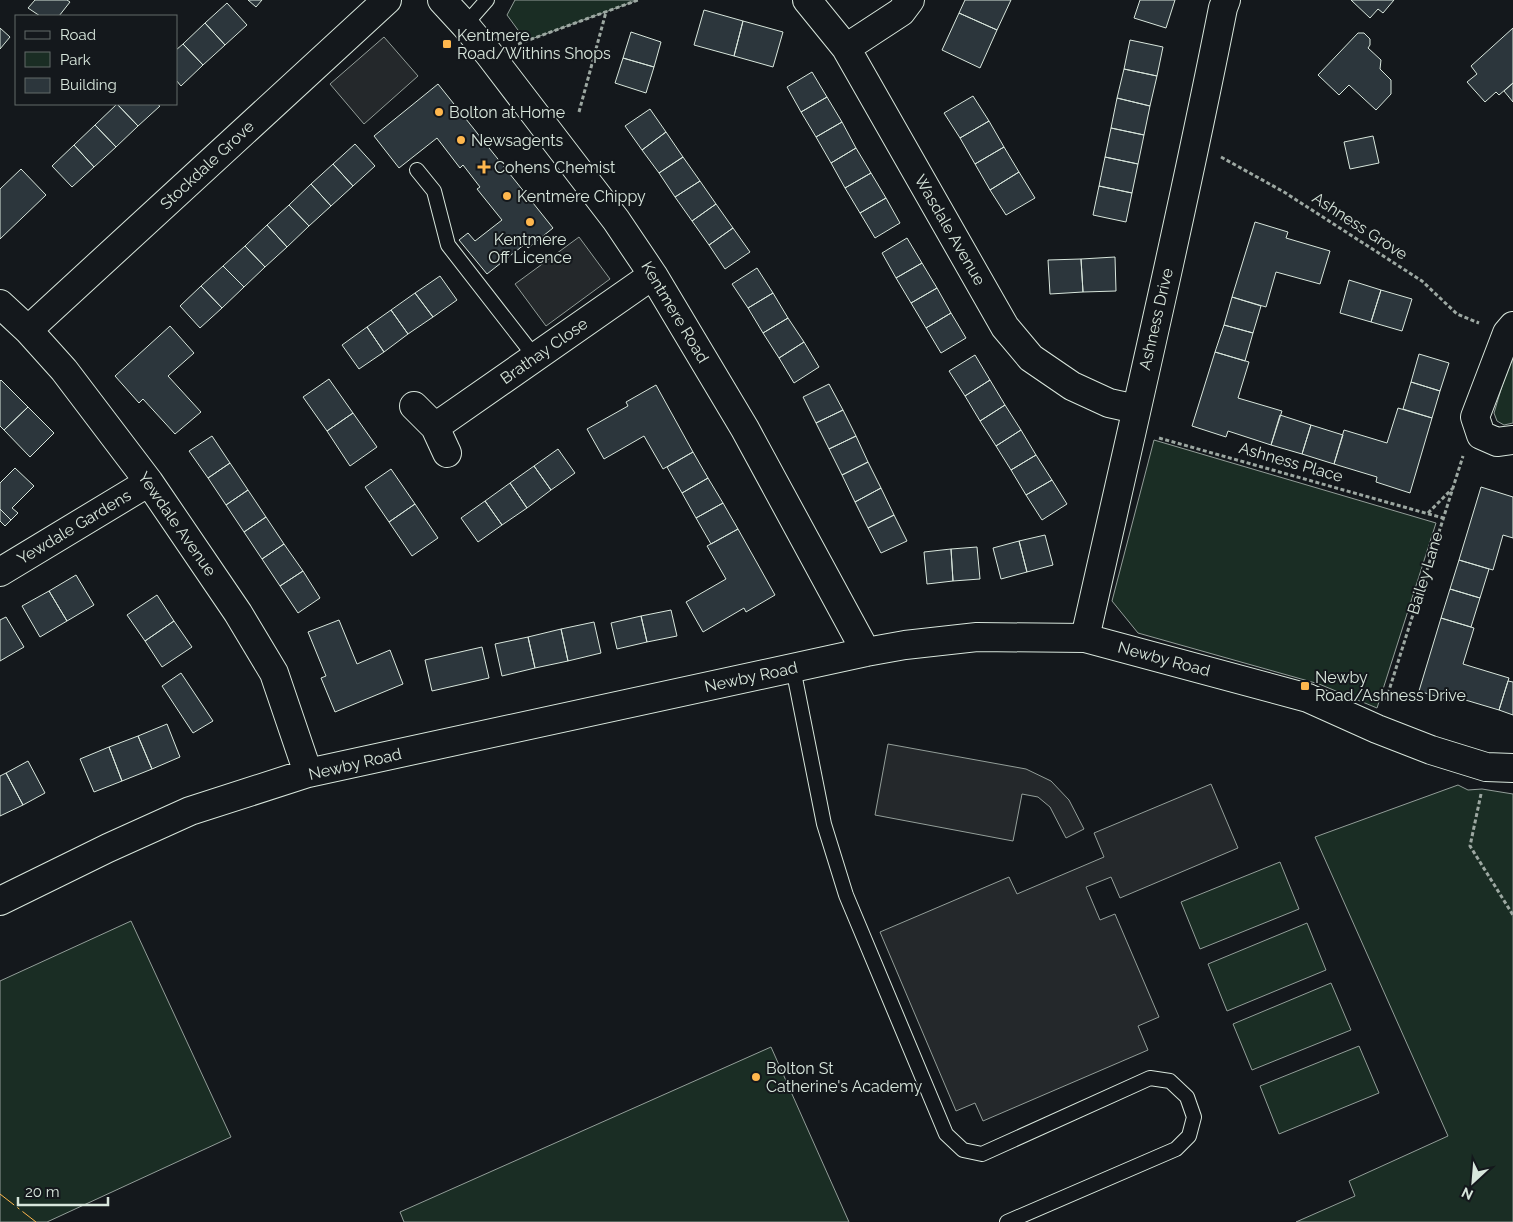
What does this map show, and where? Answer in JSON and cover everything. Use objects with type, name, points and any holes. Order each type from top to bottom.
[{"type":"street","name":"Stockdale Grove","points":[[28,330],[387,0]]},
{"type":"street","name":"Kentmere Road","points":[[442,0],[489,54],[616,220],[654,275],[745,429],[866,652]]},
{"type":"street","name":"Wasdale Avenue","points":[[807,0],[846,48],[1005,327],[1031,358],[1072,386],[1109,403],[1134,420]]},
{"type":"street","points":[[846,48],[900,12],[910,0]]},
{"type":"street","name":"Ashness Drive","points":[[1085,638],[1196,143],[1226,0]]},
{"type":"street","name":"Brathay Close","points":[[435,427],[654,275]]},
{"type":"street","name":"Yewdale Avenue","points":[[0,304],[28,330],[64,370],[149,482],[238,613],[274,673],[308,773]]},
{"type":"street","points":[[1510,330],[1475,417],[1481,435],[1497,442],[1513,440]]},
{"type":"street","points":[[414,406],[435,427],[447,453]]},
{"type":"street","name":"Yewdale Gardens","points":[[0,572],[149,482]]},
{"type":"street","name":"Newby Road","points":[[0,901],[108,848],[190,811],[308,773],[905,644],[977,636],[1085,638],[1308,698],[1377,729],[1432,750],[1486,767],[1513,768]]},
{"type":"lane","points":[[465,25],[487,0]]},
{"type":"lane","points":[[417,170],[434,191],[448,245],[535,358]]},
{"type":"lane","points":[[793,668],[824,824],[846,895],[946,1134],[963,1150],[982,1154],[1150,1078],[1170,1081],[1187,1097],[1194,1116],[1189,1136],[1176,1149],[1007,1222]]},
{"type":"path","points":[[489,54],[638,0]]},
{"type":"path","points":[[579,112],[607,12]]},
{"type":"path","name":"Ashness Grove","points":[[1196,143],[1284,192],[1422,281],[1456,314],[1510,330]]},
{"type":"path","name":"Bailey Lane","points":[[1377,729],[1475,417]]},
{"type":"path","name":"Ashness Place","points":[[1134,420],[1442,518]]},
{"type":"path","points":[[1428,513],[1452,489]]},
{"type":"path","points":[[1486,767],[1470,846],[1513,915]]},
{"type":"green space","points":[[515,0],[638,0],[526,41],[507,15]]},
{"type":"green space","points":[[1513,349],[1513,423],[1504,425],[1497,421],[1494,413]]},
{"type":"green space","points":[[1154,440],[1436,523],[1377,708],[1319,684],[1138,633],[1112,601]]},
{"type":"green space","points":[[1458,785],[1468,790],[1482,789],[1513,794],[1513,1222],[1296,1222],[1355,1196],[1349,1181],[1448,1136],[1315,837]]},
{"type":"green space","points":[[1280,862],[1299,909],[1200,949],[1181,902]]},
{"type":"green space","points":[[131,921],[231,1137],[47,1222],[0,1222],[0,981]]},
{"type":"green space","points":[[1307,923],[1326,970],[1227,1011],[1208,964]]},
{"type":"green space","points":[[1331,983],[1351,1030],[1252,1070],[1233,1024]]},
{"type":"green space","points":[[1359,1046],[1379,1093],[1279,1134],[1260,1086]]},
{"type":"green space","points":[[771,1047],[849,1222],[404,1222],[400,1212]]},
{"type":"shaded area","points":[[384,37],[418,76],[364,124],[330,84]]},
{"type":"shaded area","points":[[579,237],[610,279],[546,326],[515,284]]},
{"type":"shaded area","points":[[888,744],[1026,769],[1051,781],[1069,800],[1084,829],[1066,838],[1050,807],[1038,797],[1022,794],[1013,841],[875,815]]},
{"type":"shaded area","points":[[1211,784],[1238,848],[1120,898],[1111,877],[1086,887],[1100,920],[1115,914],[1159,1017],[1138,1026],[1148,1050],[983,1121],[975,1103],[956,1111],[880,932],[1009,877],[1017,894],[1104,857],[1094,833]]},
{"type":"building","points":[[35,0],[67,0],[70,2],[60,15],[38,15],[28,8]]},
{"type":"building","points":[[248,0],[262,0],[256,7]]},
{"type":"building","points":[[965,0],[1011,0],[997,30],[959,13]]},
{"type":"building","points":[[1140,0],[1175,0],[1166,28],[1134,18]]},
{"type":"building","points":[[1351,0],[1394,0],[1383,13],[1378,9],[1370,18]]},
{"type":"building","points":[[227,3],[247,25],[225,45],[205,23]]},
{"type":"building","points":[[704,10],[743,21],[734,56],[694,45]]},
{"type":"building","points":[[959,13],[997,30],[980,68],[942,50]]},
{"type":"building","points":[[743,21],[783,32],[773,67],[734,56]]},
{"type":"building","points":[[205,23],[225,45],[203,65],[183,44]]},
{"type":"building","points":[[0,28],[10,37],[0,49]]},
{"type":"building","points":[[1513,28],[1513,83],[1499,95],[1496,92],[1485,102],[1467,82],[1477,74],[1471,66]]},
{"type":"building","points":[[631,32],[661,42],[654,67],[623,58]]},
{"type":"building","points":[[1358,33],[1364,33],[1370,39],[1368,48],[1381,60],[1380,69],[1391,80],[1391,94],[1376,110],[1349,85],[1339,95],[1318,75]]},
{"type":"building","points":[[1130,40],[1163,47],[1157,76],[1124,69]]},
{"type":"building","points":[[183,44],[203,65],[181,86],[178,82],[178,48]]},
{"type":"building","points":[[623,58],[654,67],[646,93],[615,83]]},
{"type":"building","points":[[1124,69],[1157,76],[1150,106],[1117,98]]},
{"type":"building","points":[[812,72],[827,97],[801,112],[787,87]]},
{"type":"building","points":[[1513,83],[1513,102],[1504,91]]},
{"type":"building","points":[[438,84],[553,228],[528,248],[525,244],[487,274],[459,240],[468,233],[475,241],[502,220],[477,189],[480,187],[463,165],[460,168],[437,138],[399,168],[374,136]]},
{"type":"building","points":[[973,96],[989,121],[960,138],[944,113]]},
{"type":"building","points":[[827,97],[842,122],[816,137],[801,112]]},
{"type":"building","points":[[1117,98],[1150,106],[1144,135],[1111,128]]},
{"type":"building","points":[[118,105],[138,126],[116,147],[95,125]]},
{"type":"building","points":[[118,105],[160,106],[138,126]]},
{"type":"building","points":[[650,109],[666,132],[642,150],[625,126]]},
{"type":"building","points":[[989,121],[1004,147],[975,164],[960,138]]},
{"type":"building","points":[[842,122],[856,148],[831,163],[816,137]]},
{"type":"building","points":[[95,125],[116,147],[94,167],[74,145]]},
{"type":"building","points":[[1111,128],[1144,135],[1138,164],[1105,157]]},
{"type":"building","points":[[666,132],[683,157],[659,173],[642,150]]},
{"type":"building","points":[[1373,136],[1379,163],[1350,169],[1344,142]]},
{"type":"building","points":[[355,144],[375,166],[353,186],[333,164]]},
{"type":"building","points":[[74,145],[94,167],[72,187],[52,166]]},
{"type":"building","points":[[1004,147],[1019,172],[990,190],[975,164]]},
{"type":"building","points":[[856,148],[871,173],[845,188],[831,163]]},
{"type":"building","points":[[683,157],[700,181],[675,197],[659,173]]},
{"type":"building","points":[[1105,157],[1138,164],[1132,193],[1099,186]]},
{"type":"building","points":[[333,164],[353,186],[331,206],[311,184]]},
{"type":"building","points":[[21,169],[46,195],[0,239],[0,189]]},
{"type":"building","points":[[1019,172],[1035,198],[1006,215],[990,190]]},
{"type":"building","points":[[871,173],[886,198],[860,213],[845,188]]},
{"type":"building","points":[[700,181],[716,204],[692,221],[675,197]]},
{"type":"building","points":[[311,184],[331,206],[309,226],[289,205]]},
{"type":"building","points":[[1099,186],[1132,193],[1126,222],[1093,215]]},
{"type":"building","points":[[886,198],[900,223],[875,238],[860,213]]},
{"type":"building","points":[[716,204],[733,228],[709,245],[692,221]]},
{"type":"building","points":[[289,205],[309,226],[287,247],[267,225]]},
{"type":"building","points":[[1255,222],[1288,232],[1286,238],[1330,251],[1320,284],[1276,272],[1266,307],[1232,297]]},
{"type":"building","points":[[267,225],[287,247],[265,267],[245,246]]},
{"type":"building","points":[[733,228],[750,252],[725,269],[709,245]]},
{"type":"building","points":[[907,238],[922,263],[896,278],[882,253]]},
{"type":"building","points":[[245,246],[265,267],[244,287],[223,266]]},
{"type":"building","points":[[1115,257],[1116,291],[1083,292],[1081,259]]},
{"type":"building","points":[[1081,259],[1083,292],[1050,294],[1048,260]]},
{"type":"building","points":[[922,263],[937,288],[911,303],[896,278]]},
{"type":"building","points":[[223,266],[244,287],[222,308],[201,286]]},
{"type":"building","points":[[757,268],[773,293],[748,308],[732,284]]},
{"type":"building","points":[[440,276],[457,300],[433,317],[415,293]]},
{"type":"building","points":[[1349,280],[1381,290],[1371,322],[1340,313]]},
{"type":"building","points":[[201,286],[222,308],[200,328],[180,306]]},
{"type":"building","points":[[937,288],[951,313],[926,328],[911,303]]},
{"type":"building","points":[[1381,290],[1412,299],[1402,331],[1371,322]]},
{"type":"building","points":[[415,293],[433,317],[408,334],[391,310]]},
{"type":"building","points":[[773,293],[788,318],[763,333],[748,308]]},
{"type":"building","points":[[1232,297],[1261,306],[1253,333],[1224,325]]},
{"type":"building","points":[[391,310],[408,334],[384,352],[367,327]]},
{"type":"building","points":[[951,313],[966,338],[941,353],[926,328]]},
{"type":"building","points":[[788,318],[804,342],[779,358],[763,333]]},
{"type":"building","points":[[1224,325],[1253,333],[1245,361],[1215,352]]},
{"type":"building","points":[[170,326],[194,353],[168,376],[201,412],[175,434],[143,399],[139,403],[115,376]]},
{"type":"building","points":[[367,327],[384,352],[359,369],[342,345]]},
{"type":"building","points":[[804,342],[819,367],[794,383],[779,358]]},
{"type":"building","points":[[1215,352],[1249,362],[1238,398],[1282,411],[1271,445],[1228,431],[1226,437],[1192,426]]},
{"type":"building","points":[[1419,354],[1449,363],[1440,391],[1411,382]]},
{"type":"building","points":[[975,355],[990,380],[965,396],[949,371]]},
{"type":"building","points":[[329,379],[353,413],[327,431],[303,397]]},
{"type":"building","points":[[1,380],[28,407],[4,430],[0,426]]},
{"type":"building","points":[[990,380],[1005,405],[980,421],[965,396]]},
{"type":"building","points":[[1411,382],[1440,391],[1432,418],[1403,409]]},
{"type":"building","points":[[829,384],[843,410],[816,423],[803,397]]},
{"type":"building","points":[[656,385],[693,452],[663,469],[644,436],[604,459],[587,429],[628,406],[626,402]]},
{"type":"building","points":[[1005,405],[1021,430],[996,446],[980,421]]},
{"type":"building","points":[[28,407],[54,433],[30,457],[4,430]]},
{"type":"building","points":[[1398,408],[1432,418],[1410,493],[1376,482],[1377,477],[1334,464],[1344,430],[1387,443]]},
{"type":"building","points":[[843,410],[856,436],[829,449],[816,423]]},
{"type":"building","points":[[353,413],[377,447],[350,466],[327,431]]},
{"type":"building","points":[[1280,415],[1311,425],[1302,454],[1271,445]]},
{"type":"building","points":[[1311,425],[1343,435],[1334,464],[1302,454]]},
{"type":"building","points":[[1021,430],[1036,455],[1011,470],[996,446]]},
{"type":"building","points":[[212,436],[230,463],[208,478],[189,451]]},
{"type":"building","points":[[856,436],[868,462],[842,475],[829,449]]},
{"type":"building","points":[[558,449],[575,473],[551,490],[534,466]]},
{"type":"building","points":[[693,452],[708,478],[682,493],[667,467]]},
{"type":"building","points":[[1036,455],[1052,480],[1026,495],[1011,470]]},
{"type":"building","points":[[868,462],[881,488],[855,502],[842,475]]},
{"type":"building","points":[[230,463],[248,490],[226,505],[208,478]]},
{"type":"building","points":[[534,466],[551,490],[527,508],[510,483]]},
{"type":"building","points":[[15,468],[34,486],[12,508],[18,513],[11,520],[0,509],[0,483]]},
{"type":"building","points":[[391,469],[415,504],[389,522],[365,487]]},
{"type":"building","points":[[708,478],[723,503],[696,518],[682,493]]},
{"type":"building","points":[[1052,480],[1067,504],[1042,520],[1026,495]]},
{"type":"building","points":[[510,483],[527,508],[502,525],[485,501]]},
{"type":"building","points":[[1481,487],[1513,497],[1513,538],[1503,535],[1493,570],[1459,560]]},
{"type":"building","points":[[881,488],[894,515],[868,528],[855,502]]},
{"type":"building","points":[[248,490],[266,517],[244,532],[226,505]]},
{"type":"building","points":[[485,501],[502,525],[478,542],[461,518]]},
{"type":"building","points":[[723,503],[738,529],[711,544],[696,518]]},
{"type":"building","points":[[415,504],[438,538],[412,556],[389,522]]},
{"type":"building","points":[[0,509],[11,520],[5,526],[0,521]]},
{"type":"building","points":[[894,515],[907,541],[881,553],[868,528]]},
{"type":"building","points":[[266,517],[284,544],[262,559],[244,532]]},
{"type":"building","points":[[738,529],[775,595],[746,612],[744,608],[703,632],[686,602],[726,579],[707,546]]},
{"type":"building","points":[[1045,535],[1053,565],[1027,572],[1019,541]]},
{"type":"building","points":[[1019,541],[1027,572],[1001,579],[993,548]]},
{"type":"building","points":[[284,544],[303,571],[280,586],[262,559]]},
{"type":"building","points":[[977,547],[980,579],[953,581],[951,549]]},
{"type":"building","points":[[951,549],[953,581],[927,584],[924,552]]},
{"type":"building","points":[[1459,560],[1489,569],[1480,598],[1450,589]]},
{"type":"building","points":[[303,571],[320,598],[298,613],[280,586]]},
{"type":"building","points":[[76,575],[94,605],[67,621],[49,591]]},
{"type":"building","points":[[1450,589],[1480,598],[1471,627],[1441,618]]},
{"type":"building","points":[[49,591],[67,621],[40,637],[22,606]]},
{"type":"building","points":[[157,595],[174,621],[145,641],[127,615]]},
{"type":"building","points":[[671,610],[677,636],[647,642],[641,616]]},
{"type":"building","points":[[641,616],[647,642],[617,649],[611,623]]},
{"type":"building","points":[[6,617],[24,647],[0,661],[0,620]]},
{"type":"building","points":[[1441,618],[1474,628],[1463,664],[1509,678],[1499,710],[1452,696],[1451,701],[1419,691]]},
{"type":"building","points":[[339,620],[357,664],[390,650],[403,684],[335,712],[321,678],[326,676],[308,632]]},
{"type":"building","points":[[174,621],[192,647],[162,667],[145,641]]},
{"type":"building","points":[[594,622],[601,653],[568,661],[561,629]]},
{"type":"building","points":[[561,629],[568,661],[535,668],[528,637]]},
{"type":"building","points":[[528,637],[535,668],[502,676],[495,644]]},
{"type":"building","points":[[482,647],[489,678],[432,691],[425,660]]},
{"type":"building","points":[[181,673],[213,721],[193,733],[162,686]]},
{"type":"building","points":[[1508,681],[1513,682],[1513,715],[1499,710]]},
{"type":"building","points":[[167,724],[180,757],[152,769],[138,736]]},
{"type":"building","points":[[138,736],[152,769],[122,781],[109,747]]},
{"type":"building","points":[[109,747],[122,781],[94,792],[80,759]]},
{"type":"building","points":[[28,761],[45,793],[23,805],[6,773]]},
{"type":"building","points":[[6,773],[23,805],[0,816],[0,776]]},
{"type":"power","points":[[0,1194],[36,1222]]},
{"type":"place","name":"Kentmere Road/Withins Shops","points":[[447,44]]},
{"type":"place","name":"Bolton at Home","points":[[439,112]]},
{"type":"place","name":"Newsagents","points":[[461,140]]},
{"type":"place","name":"Cohens Chemist","points":[[484,167]]},
{"type":"place","name":"Kentmere Chippy","points":[[507,196]]},
{"type":"place","name":"Kentmere Off Licence","points":[[530,222]]},
{"type":"place","name":"Newby Road/Ashness Drive","points":[[1305,686]]},
{"type":"place","name":"Bolton St Catherine's Academy","points":[[756,1077]]}]
